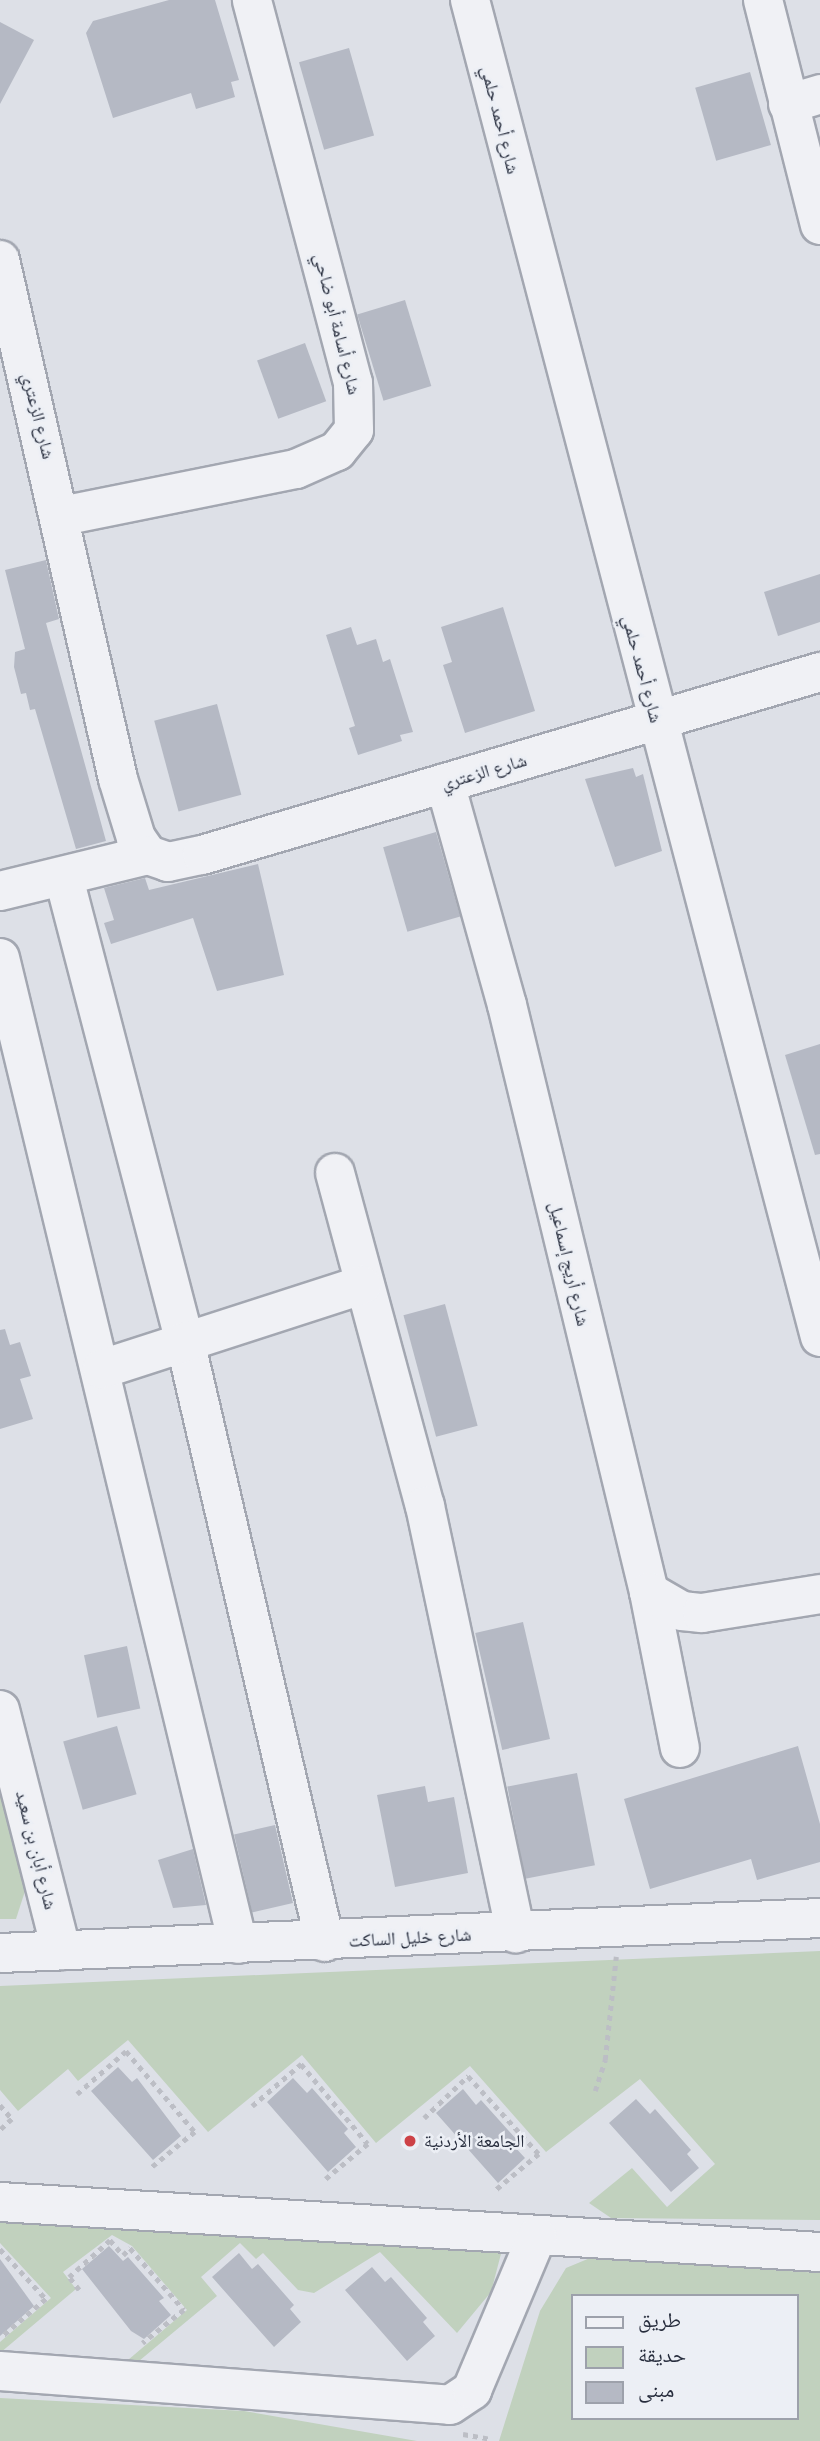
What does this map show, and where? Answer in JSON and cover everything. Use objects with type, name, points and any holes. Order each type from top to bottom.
[{"type":"street","name":"شارع أسامة أبو ضاحي","points":[[62,516],[296,469],[337,451],[354,430],[353,383],[252,0]]},
{"type":"street","name":"شارع أحمد حلمي","points":[[470,0],[656,721],[807,1234],[820,1337]]},
{"type":"street","points":[[763,0],[804,99],[820,225]]},
{"type":"street","name":"شارع الزعتري","points":[[0,260],[62,516],[118,779],[136,838],[148,855]]},
{"type":"street","name":"شارع الزعتري","points":[[0,891],[64,878],[148,855],[168,862],[202,855],[820,672]]},
{"type":"street","name":"شارع أريج إسماعيل","points":[[445,783],[507,1005],[649,1592],[680,1748]]},
{"type":"street","points":[[64,878],[186,1341],[325,1942]]},
{"type":"street","points":[[0,958],[102,1369],[238,1944]]},
{"type":"street","points":[[335,1172],[362,1285],[425,1506],[516,1933]]},
{"type":"street","points":[[102,1369],[362,1285]]},
{"type":"street","points":[[649,1592],[682,1611],[702,1613],[820,1594]]},
{"type":"street","name":"شارع أبان بن سعيد","points":[[0,1710],[61,1950]]},
{"type":"street","name":"شارع خليل الساكت","points":[[0,1953],[325,1942],[820,1918]]},
{"type":"street","points":[[0,2202],[820,2252]]},
{"type":"street","points":[[1,2354],[450,2405],[472,2390],[537,2236]]},
{"type":"path","points":[[595,2091],[605,2060],[619,1927]]},
{"type":"path","points":[[77,2094],[126,2051],[195,2132],[151,2168]]},
{"type":"path","points":[[252,2106],[301,2064],[368,2144],[326,2179]]},
{"type":"path","points":[[424,2118],[468,2076],[539,2154],[496,2190]]},
{"type":"path","points":[[0,2105],[12,2119],[0,2130]]},
{"type":"path","points":[[79,2290],[69,2277],[110,2240],[123,2255],[130,2248],[184,2310],[143,2343]]},
{"type":"path","points":[[0,2249],[47,2299],[1,2354]]},
{"type":"green space","points":[[0,1790],[26,1888],[16,1919],[0,1919]]},
{"type":"green space","points":[[820,1951],[820,2220],[611,2218],[589,2203],[632,2168],[667,2207],[715,2164],[640,2079],[546,2152],[470,2066],[376,2143],[302,2055],[208,2132],[128,2040],[78,2081],[68,2069],[18,2111],[0,2090],[0,1986]]},
{"type":"green space","points":[[0,2218],[502,2250],[491,2292],[457,2333],[380,2252],[314,2293],[298,2290],[263,2253],[256,2259],[240,2243],[201,2277],[217,2296],[133,2366],[128,2360],[187,2310],[132,2246],[112,2235],[63,2272],[76,2289],[0,2353],[0,2342],[51,2298],[0,2243]]},
{"type":"green space","points":[[590,2258],[820,2273],[820,2441],[499,2441],[540,2311],[566,2268]]},
{"type":"green space","points":[[0,2398],[244,2411],[417,2441],[0,2441]]},
{"type":"building","points":[[169,0],[215,0],[239,80],[231,82],[235,97],[196,109],[191,93],[113,118],[86,33],[93,21]]},
{"type":"building","points":[[0,22],[34,40],[0,104]]},
{"type":"building","points":[[349,48],[374,135],[324,150],[299,62]]},
{"type":"building","points":[[750,72],[771,145],[716,161],[695,88]]},
{"type":"building","points":[[405,300],[431,386],[383,401],[357,315]]},
{"type":"building","points":[[305,343],[326,401],[278,419],[257,360]]},
{"type":"building","points":[[46,560],[59,619],[46,623],[106,841],[76,849],[35,709],[30,710],[26,693],[21,694],[14,667],[15,652],[25,649],[5,570]]},
{"type":"building","points":[[820,574],[820,622],[778,636],[764,592]]},
{"type":"building","points":[[503,607],[535,711],[465,733],[443,665],[452,662],[441,627]]},
{"type":"building","points":[[351,627],[357,645],[376,639],[383,662],[390,659],[413,732],[400,735],[402,741],[358,755],[349,728],[355,726],[326,635]]},
{"type":"building","points":[[217,704],[241,795],[179,812],[154,721]]},
{"type":"building","points":[[633,768],[636,777],[643,774],[662,851],[615,867],[585,779]]},
{"type":"building","points":[[436,832],[460,917],[407,932],[383,847]]},
{"type":"building","points":[[258,864],[284,975],[217,991],[193,918],[111,944],[104,923],[114,920],[104,888],[145,878],[149,890]]},
{"type":"building","points":[[820,1044],[820,1154],[815,1155],[785,1055]]},
{"type":"building","points":[[445,1304],[478,1426],[436,1437],[403,1315]]},
{"type":"building","points":[[5,1329],[10,1345],[20,1342],[31,1376],[20,1379],[33,1419],[0,1429],[0,1330]]},
{"type":"building","points":[[523,1622],[550,1739],[502,1750],[475,1633]]},
{"type":"building","points":[[127,1646],[140,1709],[97,1718],[84,1655]]},
{"type":"building","points":[[117,1726],[137,1794],[83,1810],[63,1741]]},
{"type":"building","points":[[798,1746],[820,1824],[820,1862],[757,1880],[751,1859],[650,1889],[624,1799]]},
{"type":"building","points":[[577,1773],[595,1865],[525,1879],[507,1787]]},
{"type":"building","points":[[425,1786],[428,1802],[454,1797],[468,1873],[395,1887],[377,1795]]},
{"type":"building","points":[[275,1825],[293,1903],[252,1912],[234,1834]]},
{"type":"building","points":[[193,1849],[206,1905],[173,1908],[158,1860]]},
{"type":"building","points":[[118,2067],[132,2082],[137,2078],[181,2136],[153,2160],[91,2091]]},
{"type":"building","points":[[293,2078],[307,2093],[312,2088],[348,2129],[344,2133],[356,2147],[328,2172],[267,2102]]},
{"type":"building","points":[[463,2089],[476,2105],[481,2100],[518,2141],[513,2145],[525,2158],[498,2183],[436,2113]]},
{"type":"building","points":[[636,2099],[650,2114],[655,2109],[691,2150],[687,2154],[699,2168],[671,2192],[609,2123]]},
{"type":"building","points":[[109,2246],[123,2261],[128,2257],[164,2298],[159,2301],[171,2315],[144,2339],[131,2331],[82,2269]]},
{"type":"building","points":[[239,2253],[252,2269],[258,2264],[294,2305],[290,2309],[301,2322],[274,2347],[212,2277]]},
{"type":"building","points":[[0,2259],[34,2306],[0,2336]]},
{"type":"building","points":[[372,2267],[385,2282],[391,2277],[427,2318],[423,2322],[435,2336],[407,2361],[345,2290]]},
{"type":"place","name":"الجامعة الأردنية","points":[[410,2141]]}]
